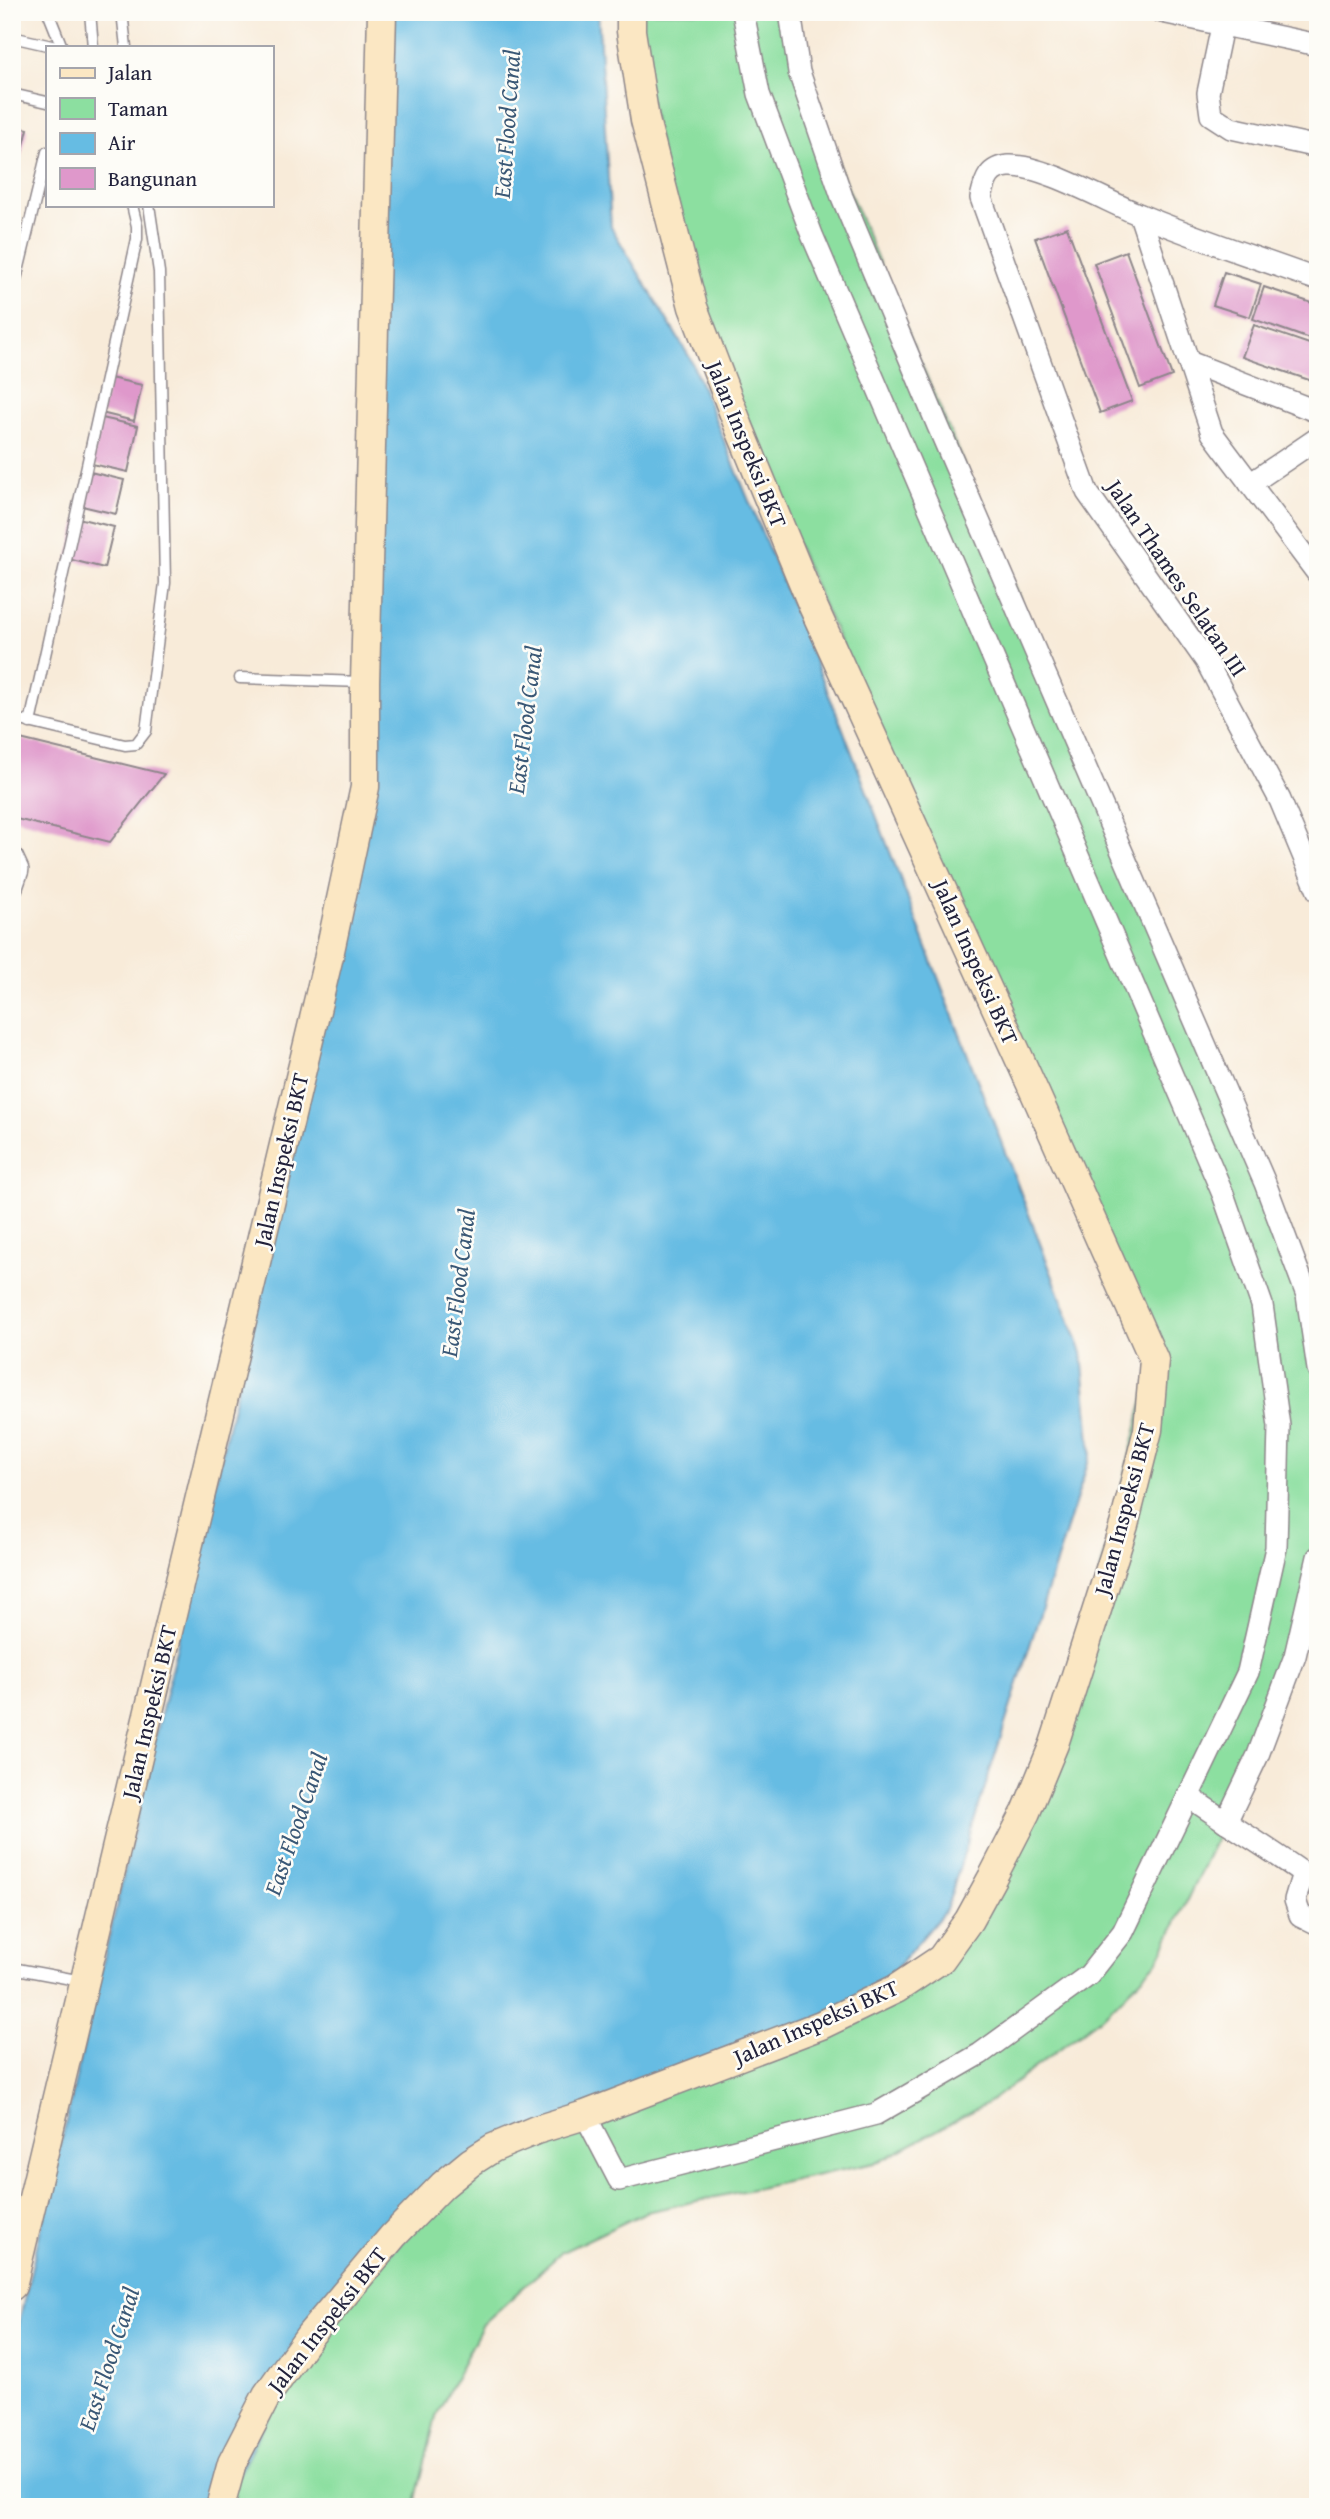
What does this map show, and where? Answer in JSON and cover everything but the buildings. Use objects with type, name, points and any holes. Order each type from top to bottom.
[{"type":"street","name":"Jalan Inspeksi BKT","points":[[12,2286],[322,987],[365,787],[382,12]]},
{"type":"street","name":"Jalan Inspeksi BKT","points":[[220,2507],[232,2463],[267,2395],[310,2335],[393,2236],[443,2185],[493,2148],[821,2025],[896,1989],[942,1959],[969,1920],[992,1878],[1026,1812],[1054,1744],[1125,1525],[1148,1430],[1154,1360],[812,604],[739,427],[690,293],[645,120],[631,31],[631,12]]},
{"type":"street","points":[[585,2115],[620,2179],[876,2114],[979,2054],[1088,1975],[1123,1932],[1248,1672],[1276,1548],[1279,1426],[1262,1305],[1223,1194],[811,235],[758,94],[743,12]]},
{"type":"street","points":[[790,12],[799,72],[842,197],[1265,1183],[1307,1295],[1318,1370]]},
{"type":"street","points":[[1161,12],[1224,19],[1318,45]]},
{"type":"street","points":[[1224,19],[1208,93],[1211,115],[1231,128],[1318,147]]},
{"type":"street","name":"Jalan Thames Selatan III","points":[[1140,215],[1029,166],[1007,166],[993,170],[985,179],[981,198],[1087,492],[1206,661],[1280,800],[1318,891]]},
{"type":"street","points":[[1140,215],[1318,280]]},
{"type":"street","points":[[1140,215],[1212,433],[1318,574]]},
{"type":"street","points":[[1189,362],[1318,412]]},
{"type":"street","points":[[1250,484],[1318,438]]},
{"type":"street","points":[[12,857],[18,870],[12,887]]},
{"type":"street","points":[[1226,1822],[1258,1755],[1295,1656],[1318,1557]]},
{"type":"street","points":[[1188,1796],[1310,1877],[1295,1900],[1300,1915],[1318,1924]]},
{"type":"lane","points":[[48,12],[62,46]]},
{"type":"lane","points":[[90,12],[93,46]]},
{"type":"lane","points":[[122,12],[126,46]]},
{"type":"lane","points":[[12,37],[52,46]]},
{"type":"lane","points":[[12,94],[46,102]]},
{"type":"lane","points":[[12,296],[46,156]]},
{"type":"lane","points":[[30,723],[137,239],[132,206]]},
{"type":"lane","points":[[12,718],[124,745],[136,744],[146,731],[165,583],[159,272],[149,206]]},
{"type":"lane","points":[[240,678],[366,682]]},
{"type":"lane","points":[[12,1968],[85,1982]]},
{"type":"green space","points":[[631,12],[790,12],[799,72],[1265,1183],[1318,1370],[1318,1557],[1295,1656],[1224,1822],[1158,1961],[1109,2011],[991,2101],[879,2162],[646,2212],[562,2252],[483,2324],[436,2416],[414,2507],[220,2507],[267,2395],[443,2185],[942,1959],[1062,1720],[1154,1360],[693,307]]},
{"type":"water","name":"East Flood Canal","points":[[386,12],[598,12],[611,227],[690,358],[841,724],[1082,1353],[1091,1453],[946,1910],[892,1973],[835,2019],[493,2148],[310,2335],[222,2507],[12,2507],[12,2352],[237,1389],[369,808]]}]
